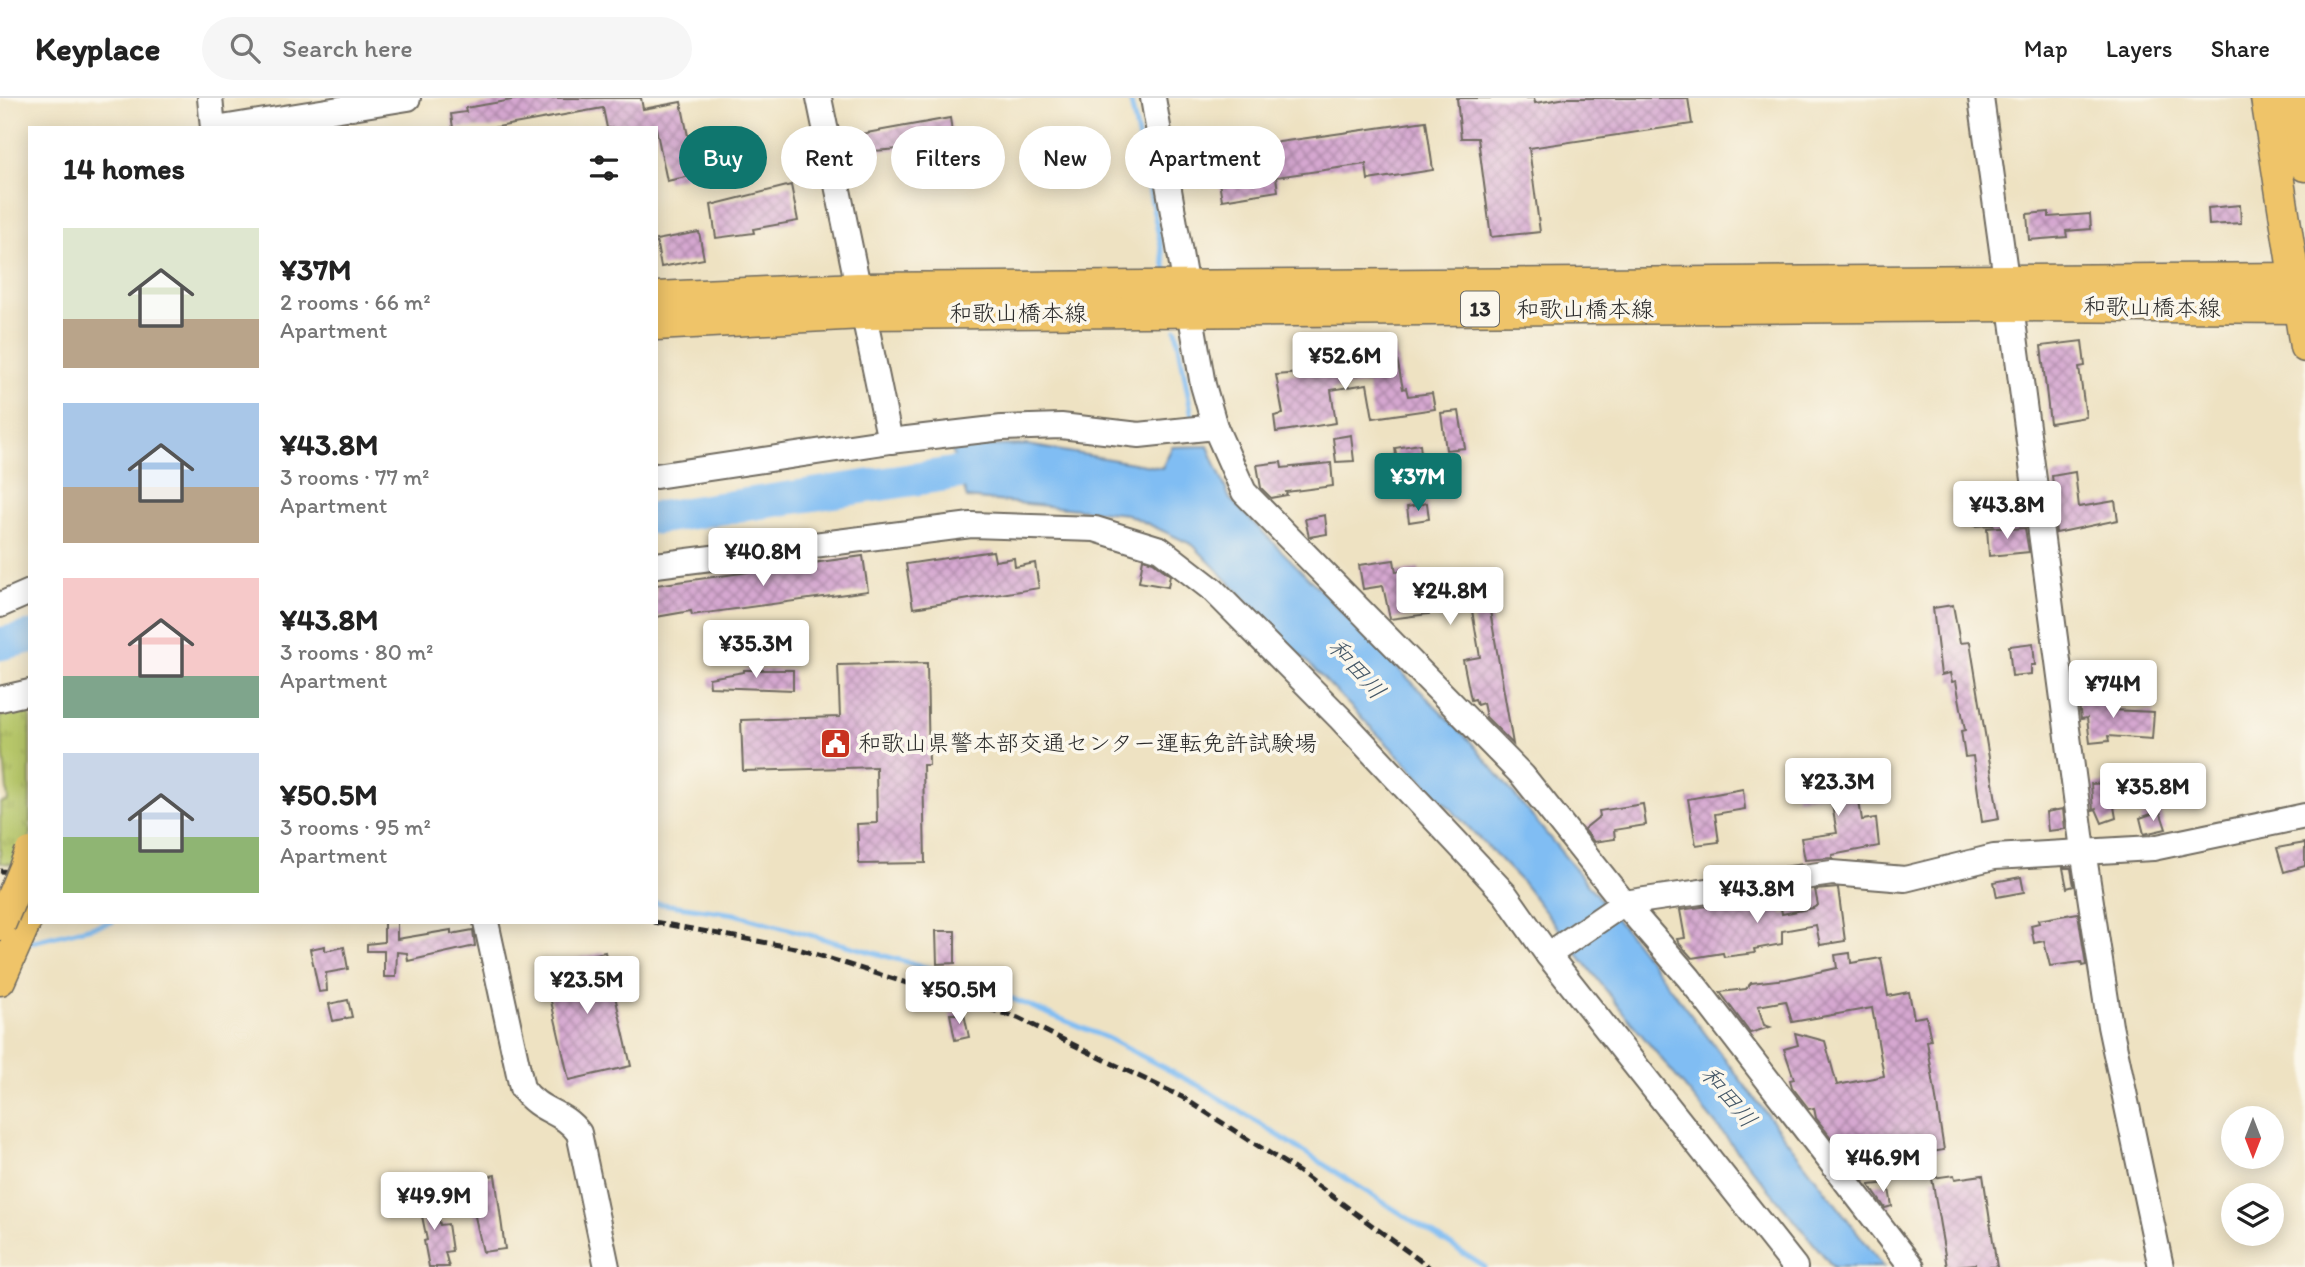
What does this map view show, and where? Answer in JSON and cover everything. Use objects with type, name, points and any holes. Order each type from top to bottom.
[{"type":"main road","points":[[2266,98],[2300,278],[2305,346]]},
{"type":"main road","points":[[2294,98],[2305,166]]},
{"type":"main road","name":"和歌山橋本線","points":[[658,297],[861,301],[2009,292],[2300,278]]},
{"type":"main road","name":"和歌山橋本線","points":[[2009,292],[2302,308]]},
{"type":"main road","name":"和歌山橋本線","points":[[658,325],[861,301]]},
{"type":"main road","points":[[0,925],[28,858]]},
{"type":"main road","points":[[0,980],[28,917]]},
{"type":"street","points":[[210,98],[213,126]]},
{"type":"street","points":[[235,126],[408,98]]},
{"type":"street","points":[[819,98],[890,441]]},
{"type":"street","points":[[1153,98],[1203,385],[1215,427],[1244,492],[1523,776],[1624,903],[1689,978],[1912,1267]]},
{"type":"street","points":[[1981,98],[2083,850],[2110,1026],[2161,1267]]},
{"type":"street","points":[[658,476],[890,441],[1014,428],[1061,426],[1139,435],[1215,427]]},
{"type":"street","points":[[658,565],[971,525],[1095,529],[1160,549],[1213,590],[1340,718],[1506,894],[1795,1267]]},
{"type":"street","points":[[0,605],[28,593]]},
{"type":"street","points":[[0,699],[28,692]]},
{"type":"street","points":[[1552,953],[1624,903],[1832,873],[1905,879],[1994,857],[2153,848],[2305,816]]},
{"type":"street","points":[[486,924],[522,1088],[533,1103],[567,1117],[579,1133],[607,1267]]},
{"type":"green space","points":[[28,709],[28,865],[0,863],[0,803],[8,801],[0,716]]},
{"type":"water","points":[[1027,445],[1162,468],[1172,447],[1208,446],[1230,499],[1471,742],[1632,938],[1884,1267],[1833,1267],[1626,1016],[1522,882],[1193,545],[1127,514],[967,498],[951,447]]},
{"type":"building","points":[[524,98],[641,98],[643,109],[681,102],[686,126],[679,126],[679,178],[667,181],[658,126],[607,126],[603,108],[503,126],[453,126],[451,114],[466,112],[465,108]]},
{"type":"building","points":[[1457,98],[1534,98],[1535,103],[1567,98],[1688,98],[1692,124],[1529,148],[1540,232],[1491,237],[1478,138],[1461,138]]},
{"type":"building","points":[[950,118],[951,126],[905,126]]},
{"type":"building","points":[[1426,121],[1433,170],[1368,180],[1366,164],[1285,176],[1285,141]]},
{"type":"building","points":[[891,129],[891,150],[877,151],[877,131]]},
{"type":"building","points":[[781,188],[792,189],[798,221],[753,229],[754,233],[716,238],[711,205]]},
{"type":"building","points":[[1220,189],[1278,189],[1278,191],[1222,200]]},
{"type":"building","points":[[2240,205],[2241,223],[2209,225],[2208,208]]},
{"type":"building","points":[[2049,212],[2049,217],[2090,214],[2091,229],[2066,231],[2067,237],[2029,240],[2027,214]]},
{"type":"building","points":[[699,232],[704,259],[661,267],[658,240]]},
{"type":"building","points":[[2082,341],[2085,366],[2079,367],[2086,417],[2050,423],[2041,346]]},
{"type":"building","points":[[1395,349],[1403,389],[1406,388],[1408,396],[1432,393],[1435,409],[1373,418],[1367,384],[1331,390],[1336,423],[1276,432],[1274,416],[1283,414],[1276,375],[1326,371],[1325,362],[1343,359],[1344,365],[1378,359],[1377,353]]},
{"type":"building","points":[[1459,411],[1465,448],[1446,450],[1441,413]]},
{"type":"building","points":[[1351,435],[1354,461],[1336,462],[1333,438]]},
{"type":"building","points":[[1420,444],[1423,473],[1386,480],[1382,458],[1396,455],[1395,448]]},
{"type":"building","points":[[1281,462],[1282,468],[1331,463],[1333,486],[1286,492],[1287,495],[1271,498],[1261,488],[1257,465]]},
{"type":"building","points":[[2075,472],[2079,507],[2115,501],[2118,520],[2056,533],[2054,515],[2057,515],[2052,476]]},
{"type":"building","points":[[1427,503],[1429,519],[1409,522],[1407,507]]},
{"type":"building","points":[[1992,507],[1993,525],[1975,526],[1973,509]]},
{"type":"building","points":[[1325,515],[1327,534],[1309,537],[1305,519]]},
{"type":"building","points":[[2010,526],[2010,529],[2025,528],[2029,552],[1989,556],[1987,528]]},
{"type":"building","points":[[993,551],[995,561],[1014,558],[1015,567],[1035,563],[1039,588],[913,608],[906,564]]},
{"type":"building","points":[[863,556],[868,591],[692,615],[691,611],[658,617],[658,585]]},
{"type":"building","points":[[1143,559],[1153,562],[1170,575],[1168,587],[1139,582]]},
{"type":"building","points":[[1394,560],[1396,572],[1419,569],[1422,587],[1484,576],[1513,744],[1486,717],[1483,703],[1477,705],[1475,699],[1471,700],[1463,660],[1480,657],[1470,599],[1428,606],[1429,614],[1390,619],[1383,586],[1363,589],[1359,565]]},
{"type":"building","points":[[1953,605],[1960,643],[1970,642],[1999,819],[1982,822],[1973,756],[1965,757],[1961,731],[1965,730],[1956,681],[1952,682],[1950,673],[1941,675],[1933,608]]},
{"type":"building","points":[[2033,643],[2035,665],[2031,665],[2031,674],[2012,676],[2009,646]]},
{"type":"building","points":[[927,663],[929,765],[923,765],[925,863],[859,864],[857,824],[877,823],[876,767],[743,771],[741,720],[840,717],[838,665]]},
{"type":"building","points":[[744,670],[793,670],[793,690],[710,687],[709,678]]},
{"type":"building","points":[[2109,693],[2111,710],[2154,712],[2152,739],[2108,736],[2109,741],[2090,743],[2087,718],[2081,719],[2078,696]]},
{"type":"building","points":[[1810,774],[1811,779],[1838,774],[1838,778],[1855,776],[1862,820],[1876,818],[1879,846],[1832,855],[1832,858],[1805,860],[1801,838],[1837,833],[1830,794],[1797,798],[1793,777]]},
{"type":"building","points":[[2110,783],[2116,818],[2102,823],[2096,809],[2093,810],[2091,784]]},
{"type":"building","points":[[1743,789],[1745,809],[1715,814],[1719,842],[1696,845],[1688,799]]},
{"type":"building","points":[[1643,804],[1646,825],[1614,830],[1615,839],[1594,842],[1584,829],[1600,816],[1599,811]]},
{"type":"building","points":[[2063,809],[2065,829],[2048,831],[2046,812]]},
{"type":"building","points":[[2160,811],[2166,829],[2144,834],[2140,818]]},
{"type":"building","points":[[2305,843],[2305,866],[2284,872],[2277,848]]},
{"type":"building","points":[[2063,868],[2071,868],[2074,886],[2067,888]]},
{"type":"building","points":[[2021,877],[2024,892],[1997,897],[1994,882]]},
{"type":"building","points":[[1838,888],[1845,941],[1820,945],[1816,925],[1782,931],[1782,944],[1754,949],[1755,953],[1724,957],[1723,953],[1692,958],[1677,939],[1685,938],[1680,910],[1779,896],[1782,914],[1818,905],[1815,890]]},
{"type":"building","points":[[2078,913],[2086,965],[2082,966],[2081,962],[2050,966],[2044,941],[2034,943],[2031,925],[2039,923],[2038,920]]},
{"type":"building","points":[[384,924],[397,924],[397,939],[451,930],[451,934],[473,930],[475,946],[408,961],[407,953],[397,952],[396,977],[384,977],[384,951],[367,951],[367,944],[384,942]]},
{"type":"building","points":[[936,931],[955,931],[955,963],[937,964]]},
{"type":"building","points":[[325,946],[325,951],[344,947],[348,969],[326,973],[327,991],[319,992],[310,949]]},
{"type":"building","points":[[605,952],[631,1066],[569,1080],[543,966]]},
{"type":"building","points":[[1850,953],[1851,963],[1881,958],[1888,996],[1909,992],[1914,1018],[1926,1016],[1931,1040],[1927,1041],[1944,1150],[1861,1164],[1863,1179],[1846,1157],[1843,1141],[1835,1143],[1816,1118],[1814,1108],[1809,1109],[1792,1087],[1790,1080],[1794,1079],[1784,1049],[1798,1045],[1795,1033],[1825,1041],[1837,1085],[1884,1076],[1872,1008],[1792,1022],[1786,1001],[1758,1006],[1764,1025],[1770,1027],[1750,1033],[1720,992],[1746,989],[1751,983],[1837,968],[1835,955]]},
{"type":"building","points":[[348,1000],[352,1017],[333,1021],[329,1004]]},
{"type":"building","points":[[950,1014],[964,1014],[969,1037],[955,1040]]},
{"type":"building","points":[[495,1175],[505,1249],[483,1252],[467,1181]]},
{"type":"building","points":[[1954,1175],[1955,1179],[1983,1175],[1997,1267],[1975,1267],[1975,1264],[1947,1267],[1932,1178]]},
{"type":"building","points":[[1888,1183],[1892,1206],[1885,1208],[1869,1185]]},
{"type":"building","points":[[432,1189],[440,1225],[448,1224],[452,1251],[445,1252],[449,1267],[429,1267],[424,1241],[427,1240],[417,1192]]},
{"type":"waterway","points":[[1130,98],[1166,270]]},
{"type":"waterway","points":[[1176,329],[1193,422]]},
{"type":"waterway","name":"和田川","points":[[658,518],[1003,466]]},
{"type":"waterway","name":"和田川","points":[[0,644],[28,637]]},
{"type":"waterway","points":[[658,903],[735,914],[957,976],[1107,1038],[1205,1089],[1485,1267]]},
{"type":"waterway","points":[[27,943],[104,924]]},
{"type":"railway","points":[[0,871],[28,873]]},
{"type":"railway","points":[[658,923],[795,948],[1018,1018],[1182,1097],[1299,1172],[1429,1267]]},
{"type":"place","name":"和歌山県警本部交通センター運転免許試験場","points":[[835,743]]}]
